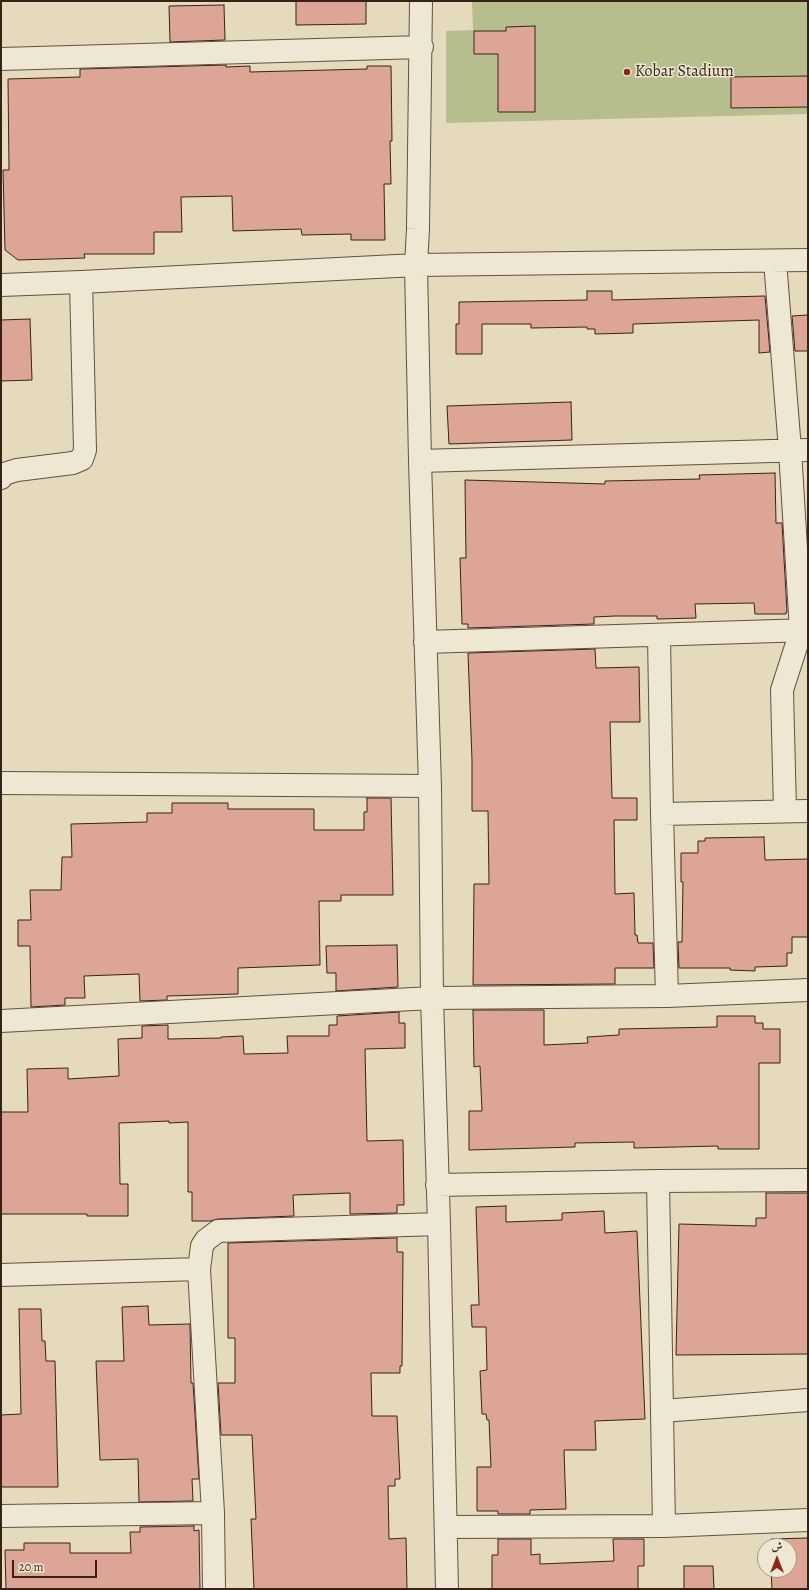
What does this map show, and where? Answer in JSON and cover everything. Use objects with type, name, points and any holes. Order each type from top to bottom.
[{"type":"street","points":[[421,1],[422,47],[416,265],[420,461],[430,786],[432,998],[439,1224],[447,1589]]},
{"type":"street","points":[[1,59],[422,47]]},
{"type":"street","points":[[1,285],[416,265],[808,260]]},
{"type":"street","points":[[775,261],[799,450],[804,631],[782,690],[785,811]]},
{"type":"street","points":[[1,478],[4,474],[17,470],[73,463],[82,459],[85,450],[81,282]]},
{"type":"street","points":[[420,461],[799,450]]},
{"type":"street","points":[[425,642],[804,631]]},
{"type":"street","points":[[659,636],[667,996]]},
{"type":"street","points":[[1,783],[430,786]]},
{"type":"street","points":[[662,814],[808,811]]},
{"type":"street","points":[[1,1021],[432,998],[667,996],[808,990]]},
{"type":"street","points":[[437,1185],[658,1180],[808,1180]]},
{"type":"street","points":[[658,1180],[664,1526]]},
{"type":"street","points":[[214,1589],[213,1513],[199,1269],[202,1246],[206,1240],[218,1231],[439,1224]]},
{"type":"street","points":[[1,1275],[199,1269]]},
{"type":"street","points":[[662,1411],[808,1400]]},
{"type":"street","points":[[1,1516],[213,1513]]},
{"type":"street","points":[[446,1527],[664,1526],[808,1520]]},
{"type":"green space","name":"Kobar Stadium","points":[[472,1],[808,1],[808,114],[446,123],[446,31],[473,30]]},
{"type":"building","points":[[296,1],[366,1],[366,24],[296,25]]},
{"type":"building","points":[[224,5],[225,40],[170,42],[169,6]]},
{"type":"building","points":[[535,26],[535,112],[498,112],[498,54],[474,54],[474,31],[506,31],[506,27]]},
{"type":"building","points":[[226,65],[226,67],[250,66],[250,72],[367,69],[367,66],[391,66],[391,184],[384,184],[385,240],[351,240],[351,234],[302,235],[301,229],[233,231],[232,196],[181,197],[182,232],[154,232],[154,254],[84,254],[85,258],[18,260],[5,250],[3,170],[9,170],[8,79],[80,77],[80,69]]},
{"type":"building","points":[[808,76],[808,107],[731,108],[731,77]]},
{"type":"building","points":[[587,291],[612,291],[612,300],[765,296],[770,352],[759,353],[759,320],[633,324],[633,333],[595,334],[595,329],[587,329],[587,327],[531,328],[531,324],[482,324],[482,354],[456,354],[456,324],[459,324],[459,302],[587,300]]},
{"type":"building","points":[[808,315],[808,351],[795,351],[792,316]]},
{"type":"building","points":[[30,319],[32,380],[1,381],[1,320]]},
{"type":"building","points":[[571,402],[572,440],[449,444],[447,406]]},
{"type":"building","points":[[775,473],[776,523],[782,523],[786,614],[755,614],[754,603],[695,604],[696,618],[657,619],[657,616],[615,616],[594,617],[594,624],[468,628],[468,624],[462,624],[460,558],[466,558],[465,480],[605,484],[605,481],[700,479],[699,475]]},
{"type":"building","points":[[595,649],[596,668],[639,667],[640,722],[610,722],[612,798],[637,798],[637,820],[614,820],[615,894],[634,893],[635,935],[637,935],[638,943],[653,943],[654,968],[615,968],[615,984],[473,985],[474,884],[489,884],[488,811],[472,811],[472,760],[468,653]]},
{"type":"building","points":[[367,798],[391,798],[393,895],[341,895],[341,901],[319,901],[320,965],[238,968],[238,994],[167,996],[167,1000],[140,1001],[139,974],[84,976],[85,998],[65,998],[65,1005],[31,1007],[30,946],[18,946],[18,920],[31,920],[30,890],[61,890],[62,857],[72,857],[71,824],[147,822],[147,813],[172,813],[172,803],[228,803],[228,809],[314,809],[314,830],[364,830],[364,812],[367,812]]},
{"type":"building","points":[[764,837],[765,860],[808,859],[808,937],[792,937],[792,953],[787,953],[787,966],[755,967],[755,971],[730,970],[730,968],[679,968],[678,942],[682,942],[683,882],[681,882],[681,853],[698,853],[698,841],[705,841],[705,838]]},
{"type":"building","points":[[397,945],[398,987],[336,991],[336,973],[327,973],[326,946]]},
{"type":"building","points":[[473,1010],[544,1010],[544,1045],[588,1043],[587,1037],[619,1035],[619,1029],[717,1027],[717,1016],[755,1016],[755,1023],[763,1023],[763,1029],[780,1029],[780,1063],[759,1063],[759,1149],[718,1149],[718,1146],[634,1148],[634,1142],[575,1143],[575,1147],[469,1150],[469,1111],[482,1111],[480,1066],[474,1067]]},
{"type":"building","points":[[399,1012],[399,1023],[405,1023],[405,1048],[365,1049],[367,1141],[403,1140],[404,1205],[397,1205],[397,1213],[350,1214],[350,1193],[293,1195],[294,1216],[192,1221],[192,1192],[188,1192],[188,1122],[169,1123],[169,1121],[119,1123],[120,1184],[128,1184],[128,1216],[87,1216],[87,1214],[1,1214],[1,1112],[28,1112],[27,1069],[68,1068],[68,1079],[119,1076],[118,1039],[142,1038],[142,1026],[168,1025],[168,1039],[243,1036],[244,1054],[288,1053],[287,1036],[329,1036],[329,1025],[337,1025],[337,1016]]},
{"type":"building","points":[[766,1193],[808,1193],[808,1354],[676,1355],[679,1224],[756,1226],[756,1218],[766,1218]]},
{"type":"building","points":[[506,1206],[506,1222],[562,1220],[562,1213],[604,1211],[605,1233],[637,1231],[645,1419],[595,1421],[596,1450],[564,1450],[566,1509],[530,1510],[530,1514],[498,1514],[498,1511],[477,1511],[477,1467],[491,1467],[489,1420],[487,1420],[486,1414],[482,1414],[480,1371],[487,1370],[486,1327],[472,1327],[471,1305],[479,1305],[476,1207]]},
{"type":"building","points":[[397,1238],[397,1252],[403,1252],[402,1366],[400,1366],[400,1373],[371,1373],[372,1416],[397,1416],[400,1479],[395,1479],[395,1486],[388,1486],[389,1539],[406,1538],[407,1589],[254,1589],[251,1519],[256,1519],[252,1435],[221,1435],[218,1383],[235,1383],[235,1338],[228,1338],[228,1243]]},
{"type":"building","points":[[148,1306],[149,1325],[190,1324],[191,1383],[193,1383],[199,1479],[192,1479],[193,1501],[139,1502],[138,1459],[100,1460],[96,1361],[124,1361],[122,1307]]},
{"type":"building","points":[[19,1309],[41,1309],[42,1341],[45,1341],[46,1361],[55,1361],[58,1487],[1,1487],[1,1415],[21,1414]]},
{"type":"building","points":[[194,1526],[194,1531],[199,1530],[200,1589],[6,1589],[5,1550],[24,1550],[24,1543],[70,1543],[70,1553],[131,1553],[130,1532],[140,1532],[140,1527]]},
{"type":"building","points":[[797,1538],[808,1538],[808,1589],[772,1589],[771,1578],[797,1578]]},
{"type":"building","points":[[498,1539],[531,1539],[531,1555],[540,1554],[540,1564],[614,1561],[613,1539],[644,1539],[644,1566],[638,1566],[638,1589],[492,1589],[492,1555],[498,1555]]},
{"type":"building","points":[[684,1566],[713,1566],[714,1589],[684,1589]]},
{"type":"place","name":"Kobar Stadium","points":[[627,72]]}]
